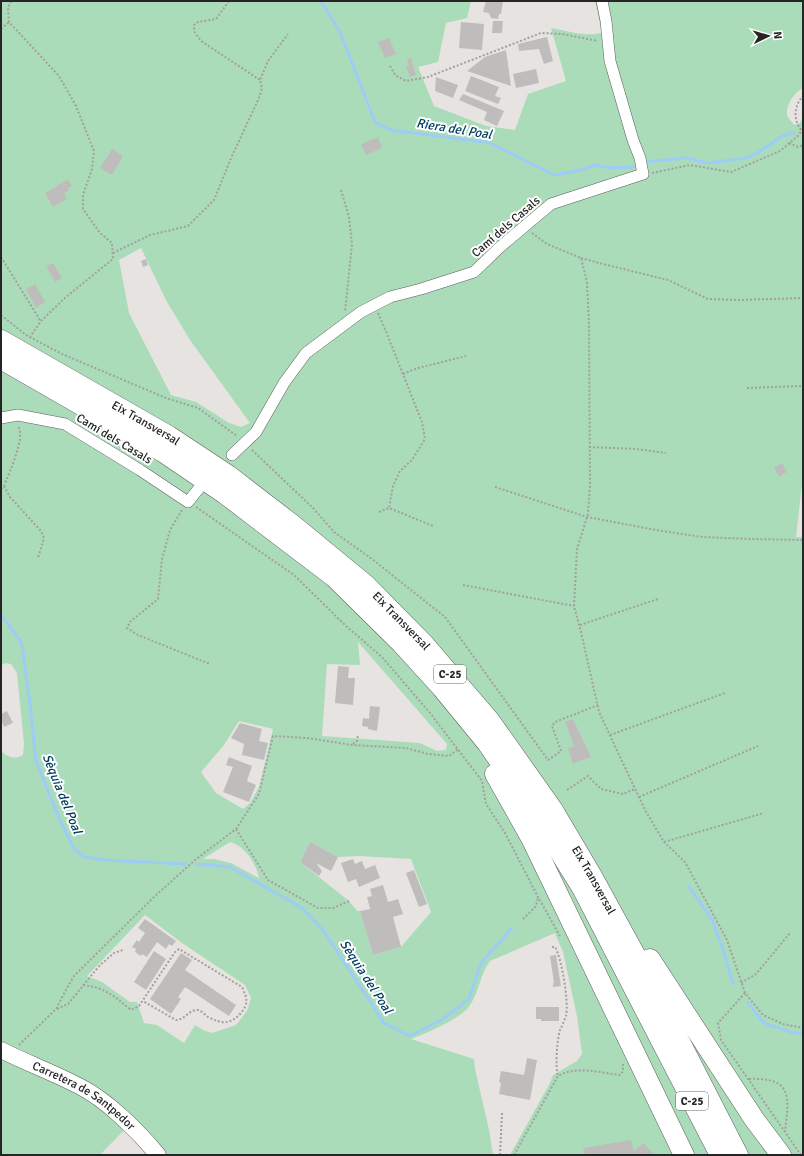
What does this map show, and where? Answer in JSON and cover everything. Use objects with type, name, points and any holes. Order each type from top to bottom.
[{"type":"highway","name":"Eix Transversal","points":[[1,340],[182,445],[228,476],[293,525],[366,585],[424,644],[490,721],[553,810],[592,876],[638,960],[738,1155]]},
{"type":"highway","name":"Eix Transversal","points":[[1,359],[163,452],[225,494],[282,536],[334,577],[401,643],[442,688],[487,743],[538,817],[582,888],[720,1155]]},
{"type":"highway","points":[[282,536],[360,616],[444,707],[493,772],[531,838],[684,1155]]},
{"type":"highway","points":[[553,810],[598,868],[649,958],[754,1119],[781,1155]]},
{"type":"street","points":[[602,1],[606,21],[610,61],[643,172]]},
{"type":"street","name":"Camí dels Casals","points":[[232,455],[256,432],[284,383],[306,353],[345,323],[361,312],[390,297],[421,290],[474,272],[500,247],[526,227],[551,204],[643,172]]},
{"type":"street","name":"Camí dels Casals","points":[[1,418],[18,416],[65,424],[140,470],[188,502]]},
{"type":"street","points":[[188,502],[200,487]]},
{"type":"street","name":"Carretera de Santpedor","points":[[8,1053],[81,1087],[107,1105],[132,1126],[158,1155]]},
{"type":"path","points":[[11,1],[8,8],[9,22],[60,76],[76,106],[94,151],[92,169],[83,195],[83,209],[100,233],[112,243],[113,252],[113,259],[66,297],[40,321],[30,337]]},
{"type":"path","points":[[229,1],[216,19],[198,22],[194,25],[194,31],[201,41],[260,80]]},
{"type":"path","points":[[1,29],[9,22]]},
{"type":"path","points":[[390,66],[395,75],[406,81],[428,77],[540,33],[562,34],[608,43]]},
{"type":"path","points":[[113,252],[150,235],[188,226],[214,200],[232,156],[259,98],[262,88],[260,80],[268,61],[288,34]]},
{"type":"path","points":[[643,172],[690,165],[731,172],[780,151],[799,135],[802,129],[797,122],[795,112],[799,101],[803,96]]},
{"type":"path","points":[[789,143],[798,147],[803,144]]},
{"type":"path","points":[[341,190],[348,217],[352,244],[345,323]]},
{"type":"path","points":[[526,227],[547,244],[581,258],[668,280],[708,299],[739,300],[803,298]]},
{"type":"path","points":[[1,257],[40,321]]},
{"type":"path","points":[[581,258],[587,282],[589,325],[590,485],[587,517],[577,549],[574,606],[599,712],[645,810],[664,842],[685,862],[727,940],[745,993],[763,1015],[783,1024],[803,1028]]},
{"type":"path","points":[[374,305],[422,422],[425,439],[412,460],[400,471],[393,486],[389,508]]},
{"type":"path","points":[[1,315],[30,337],[62,354],[166,398],[198,408],[246,443],[313,508],[334,532],[372,559],[445,617],[548,760],[561,751],[552,726],[555,722],[598,705]]},
{"type":"path","points":[[403,374],[418,368],[466,356]]},
{"type":"path","points":[[746,388],[803,386]]},
{"type":"path","points":[[1,489],[4,486],[15,458],[19,443],[20,429],[12,416]]},
{"type":"path","points":[[589,447],[636,449],[666,454]]},
{"type":"path","points":[[4,486],[10,497],[41,531],[44,538],[38,558]]},
{"type":"path","points":[[495,487],[587,517],[702,537],[750,540],[803,540]]},
{"type":"path","points":[[210,664],[138,635],[127,628],[130,622],[158,599],[162,559],[170,530],[188,502],[294,575],[346,626],[382,657],[430,713],[482,781],[486,804],[505,833],[546,910]]},
{"type":"path","points":[[379,512],[389,508],[433,526]]},
{"type":"path","points":[[463,585],[574,606]]},
{"type":"path","points":[[579,625],[658,599]]},
{"type":"path","points":[[610,735],[725,693]]},
{"type":"path","points":[[352,745],[357,740],[358,735]]},
{"type":"path","points":[[8,1053],[17,1048],[23,1040],[36,1030],[56,1009],[74,976],[148,902],[195,860],[236,829],[259,794],[273,736],[307,738],[352,745],[406,748],[428,754],[449,756],[458,750]]},
{"type":"path","points":[[639,797],[758,746]]},
{"type":"path","points":[[567,790],[588,776],[601,789],[623,794],[635,789]]},
{"type":"path","points":[[664,842],[764,813]]},
{"type":"path","points":[[236,829],[268,880],[318,908],[333,908],[349,901]]},
{"type":"path","points":[[523,918],[536,906],[538,897]]},
{"type":"path","points":[[741,983],[756,974],[790,933]]},
{"type":"path","points":[[552,947],[555,947],[558,952],[566,996],[566,1015],[559,1032],[556,1061],[558,1076]]},
{"type":"path","points":[[83,985],[92,986],[109,992],[131,1010],[139,1006],[143,1001],[175,952],[179,949],[242,987],[247,998],[244,1008],[236,1019],[228,1023],[216,1020],[197,1010],[191,1012],[184,1018],[176,1020],[143,1001]]},
{"type":"path","points":[[56,1009],[68,1004],[100,965],[114,953],[123,950]]},
{"type":"path","points":[[745,993],[718,1024],[721,1040],[801,1155]]},
{"type":"path","points":[[514,1155],[558,1076],[564,1073],[584,1070],[620,1075]]},
{"type":"path","points":[[749,1079],[772,1080],[781,1085],[786,1094],[788,1108],[785,1132]]},
{"type":"path","points":[[500,1155],[502,1113]]},
{"type":"green space","points":[[1,1],[471,1],[467,18],[446,23],[438,62],[418,67],[434,106],[486,126],[515,130],[528,94],[566,81],[551,28],[583,34],[602,33],[595,1],[803,1],[803,88],[791,99],[787,115],[794,125],[800,123],[803,116],[803,476],[796,537],[803,537],[803,1155],[510,1155],[553,1075],[577,1061],[582,1054],[577,1016],[563,952],[555,933],[490,961],[470,1006],[463,1013],[433,1030],[411,1039],[474,1059],[493,1155],[148,1155],[125,1129],[100,1155],[1,1155],[1,751],[11,757],[20,757],[23,755],[24,744],[17,673],[11,664],[5,663],[1,666]],"holes":[[[141,248],[167,302],[190,340],[250,423],[241,427],[229,423],[196,402],[171,395],[129,313],[119,260]],[[358,642],[447,744],[446,750],[437,751],[420,743],[322,736],[327,664],[360,665]],[[239,721],[273,729],[259,787],[250,803],[243,809],[216,793],[201,772],[224,745]],[[230,842],[245,851],[258,872],[259,878],[231,863],[214,859],[203,859]],[[310,842],[338,857],[359,856],[411,859],[431,912],[401,947],[373,955],[360,911],[357,911],[349,901],[300,862]],[[145,915],[182,943],[245,985],[251,998],[247,1011],[236,1025],[212,1033],[195,1025],[184,1043],[157,1025],[144,1023],[137,1002],[130,1002],[102,982],[87,976]]]},
{"type":"building","points":[[486,1],[503,1],[501,14],[499,14],[498,19],[491,18],[489,13],[483,12]]},
{"type":"building","points":[[493,21],[503,21],[502,33],[492,33]]},
{"type":"building","points":[[461,22],[484,24],[482,50],[459,48]]},
{"type":"building","points":[[547,37],[553,61],[544,64],[539,49],[519,51],[518,44]]},
{"type":"building","points":[[389,38],[396,54],[385,58],[378,42]]},
{"type":"building","points":[[506,50],[511,86],[467,71],[485,57]]},
{"type":"building","points":[[411,58],[416,75],[410,77],[406,66],[409,66],[407,59]]},
{"type":"building","points":[[536,69],[539,83],[516,88],[513,74]]},
{"type":"building","points":[[471,76],[499,87],[495,96],[501,98],[498,104],[465,91]]},
{"type":"building","points":[[436,77],[458,85],[453,98],[435,91]]},
{"type":"building","points":[[463,94],[504,111],[497,126],[484,120],[487,112],[459,100]]},
{"type":"building","points":[[378,137],[382,148],[366,155],[361,144]]},
{"type":"building","points":[[112,149],[123,156],[112,175],[100,168]]},
{"type":"building","points":[[68,179],[72,186],[68,188],[69,190],[64,194],[67,199],[53,207],[45,193]]},
{"type":"building","points":[[146,259],[148,265],[143,267],[141,261]]},
{"type":"building","points":[[53,263],[62,278],[55,282],[46,266]]},
{"type":"building","points":[[35,284],[45,302],[36,308],[26,289]]},
{"type":"building","points":[[782,463],[787,472],[779,477],[774,468]]},
{"type":"building","points":[[338,666],[349,667],[348,678],[355,678],[353,705],[335,703]]},
{"type":"building","points":[[370,706],[380,707],[377,731],[362,726],[363,718],[369,719]]},
{"type":"building","points":[[7,711],[13,723],[4,727],[1,722],[1,714]]},
{"type":"building","points":[[573,719],[591,757],[573,764],[568,749],[574,746],[565,722]]},
{"type":"building","points":[[240,723],[262,729],[259,741],[268,743],[264,760],[242,755],[244,744],[231,738]]},
{"type":"building","points":[[229,757],[252,766],[247,781],[256,785],[249,802],[223,792],[233,767],[226,765]]},
{"type":"building","points":[[310,842],[338,857],[331,871],[316,863],[322,871],[319,876],[300,862]]},
{"type":"building","points":[[353,859],[355,864],[362,861],[365,869],[375,865],[380,878],[359,887],[356,879],[348,882],[341,863]]},
{"type":"building","points":[[414,870],[427,904],[419,907],[406,873]]},
{"type":"building","points":[[383,885],[388,902],[398,899],[403,914],[393,917],[401,947],[373,955],[360,911],[370,909],[367,897],[372,896],[370,889]]},
{"type":"building","points":[[145,919],[176,941],[172,946],[169,944],[166,949],[157,942],[147,957],[142,954],[141,956],[135,952],[136,949],[132,947],[137,940],[139,942],[145,933],[138,928]]},
{"type":"building","points":[[154,951],[166,959],[146,990],[134,982]]},
{"type":"building","points":[[181,953],[192,960],[185,970],[236,1005],[229,1016],[185,987],[178,997],[181,999],[171,1014],[150,999]]},
{"type":"building","points":[[556,955],[561,986],[553,987],[554,983],[550,956]]},
{"type":"building","points":[[536,1007],[559,1007],[559,1021],[541,1021],[541,1019],[536,1019]]},
{"type":"building","points":[[527,1058],[537,1060],[530,1100],[499,1094],[501,1071],[524,1075]]},
{"type":"building","points":[[631,1140],[634,1151],[644,1143],[654,1155],[585,1155],[583,1148]]},
{"type":"waterway","name":"Riera del Poal","points":[[321,1],[340,32],[375,122],[391,130],[490,143],[554,175],[581,170],[596,165],[610,168],[631,167],[638,165]]},
{"type":"waterway","name":"Riera del Poal","points":[[644,163],[687,158],[707,163],[746,158],[759,152],[782,136],[794,133]]},
{"type":"waterway","name":"Sèquia del Poal","points":[[1,615],[22,645],[36,761],[59,818],[74,849],[84,857],[104,860],[186,864]]},
{"type":"waterway","name":"Sèquia del Poal","points":[[197,864],[230,867],[302,908],[323,930],[384,1023],[410,1036],[443,1019],[469,999],[481,963],[512,928]]},
{"type":"waterway","name":"Sèquia del Poal","points":[[689,887],[713,921],[733,984]]},
{"type":"waterway","name":"Sèquia del Poal","points":[[748,1003],[764,1023],[793,1033],[803,1033]]}]
